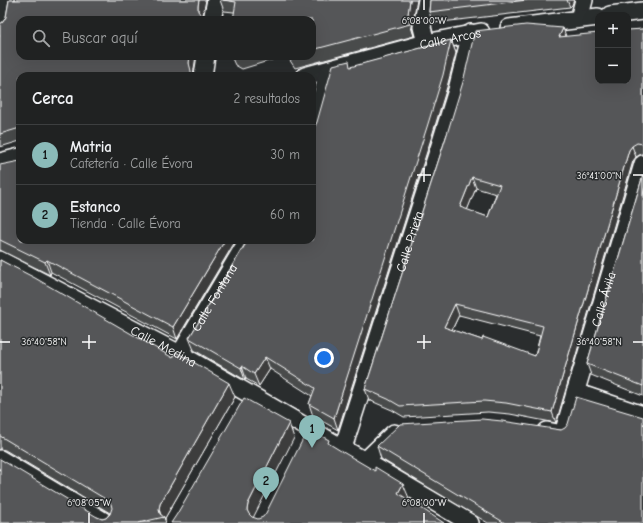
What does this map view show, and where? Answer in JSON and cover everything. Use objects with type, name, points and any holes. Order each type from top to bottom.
[{"type":"street","points":[[0,27],[5,0]]},
{"type":"street","points":[[213,16],[216,0]]},
{"type":"street","points":[[426,43],[422,27],[428,0]]},
{"type":"street","points":[[579,19],[584,0]]},
{"type":"street","points":[[631,12],[643,11]]},
{"type":"street","name":"Calle Arcos","points":[[316,73],[426,43],[471,33],[595,17]]},
{"type":"street","name":"Calle Prieta","points":[[344,448],[442,142],[471,33]]},
{"type":"street","points":[[204,72],[205,60]]},
{"type":"street","points":[[316,118],[330,70]]},
{"type":"street","points":[[0,162],[16,158]]},
{"type":"street","name":"Calle Ávila","points":[[528,428],[563,434],[643,164]]},
{"type":"street","name":"Calle Fontana","points":[[180,354],[246,244]]},
{"type":"street","name":"Calle Medina","points":[[0,260],[180,354],[245,399],[344,448],[470,523]]},
{"type":"street","points":[[575,392],[643,415]]},
{"type":"street","points":[[365,461],[400,427],[408,427]]},
{"type":"street","points":[[0,459],[97,521]]},
{"type":"building","points":[[9,0],[199,0],[198,11],[201,15],[16,16],[16,60],[189,60],[191,72],[16,72],[16,129],[0,134],[0,24],[6,17]]},
{"type":"building","points":[[223,0],[410,0],[408,14],[410,24],[316,49],[316,16],[234,16],[236,2]]},
{"type":"building","points":[[430,0],[527,0],[429,12]]},
{"type":"building","points":[[526,25],[563,28],[559,37],[595,33],[595,84],[631,84],[631,30],[643,29],[643,144],[637,143],[629,150],[552,412],[506,403],[484,401],[400,406],[365,389],[463,82],[475,31]],"holes":[[[472,177],[500,185],[488,217],[460,207]],[[455,304],[543,326],[535,356],[483,337],[482,340],[444,327]]]},
{"type":"building","points":[[451,40],[443,75],[427,127],[334,418],[309,404],[315,388],[265,357],[254,374],[189,338],[246,244],[316,244],[316,124],[333,65],[349,61],[350,67]]},
{"type":"building","points":[[16,162],[16,244],[223,244],[173,327],[47,260],[45,262],[0,240],[0,165]]},
{"type":"building","points":[[643,175],[643,386],[587,364]]},
{"type":"building","points":[[0,260],[35,278],[173,358],[176,352],[229,383],[160,504],[160,514],[164,517],[138,523],[0,523],[0,459],[97,517],[102,519],[106,518],[110,514],[112,508],[111,504],[107,500],[0,436]]},
{"type":"building","points":[[576,397],[643,417],[643,523],[505,523],[377,446],[400,424],[482,419],[561,430],[568,424]]},
{"type":"building","points":[[244,398],[289,423],[248,504],[247,510],[252,517],[258,519],[263,517],[266,513],[308,429],[329,440],[328,443],[375,471],[375,467],[403,484],[398,493],[444,523],[171,523]]},
{"type":"place","name":"Matria","points":[[312,448]]},
{"type":"place","name":"Estanco","points":[[266,500]]}]
